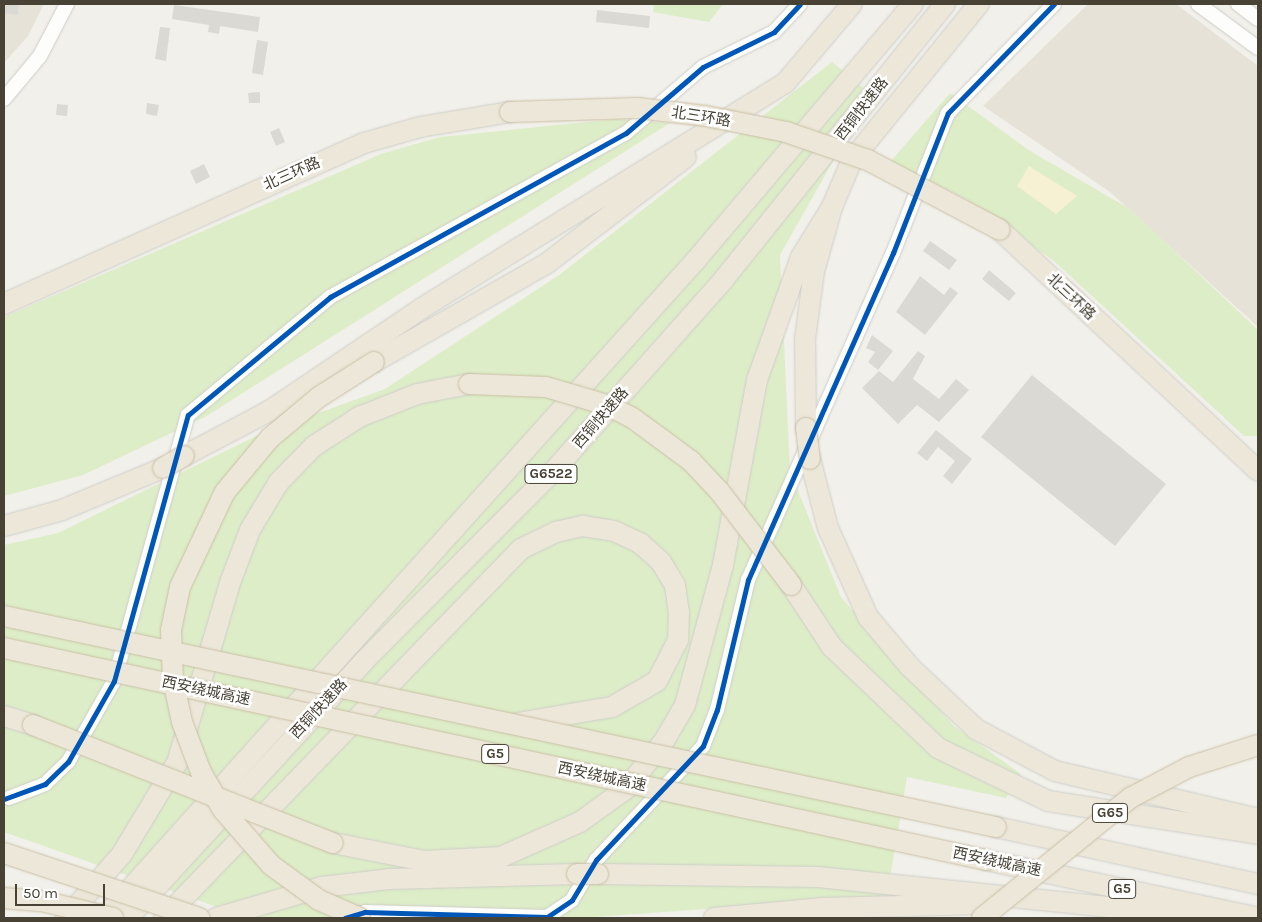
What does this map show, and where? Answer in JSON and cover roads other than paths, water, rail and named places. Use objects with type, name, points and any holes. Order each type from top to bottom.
[{"type":"highway","points":[[360,918],[319,900],[271,865],[223,810],[201,772],[182,722],[173,680],[171,630],[180,587],[225,492],[270,438],[319,397],[374,362],[546,264],[786,82],[852,4]]},
{"type":"highway","name":"西铜快速路","points":[[104,918],[624,340],[913,4]]},
{"type":"highway","name":"西铜快速路","points":[[128,918],[363,662],[560,464],[724,278],[945,4]]},
{"type":"highway","points":[[4,716],[32,725],[332,842],[424,861],[501,857],[580,822],[631,782],[685,705],[723,565],[757,380],[802,257],[832,206],[852,160],[979,4]]},
{"type":"highway","points":[[4,526],[62,510],[163,468],[269,411],[422,308],[786,82]]},
{"type":"highway","name":"北三环路","points":[[4,304],[364,143],[510,112],[636,108],[706,116],[786,132],[868,160],[1000,230],[1258,469]]},
{"type":"highway","points":[[832,206],[814,271],[805,339],[806,428],[810,459],[828,528],[868,617],[910,667],[976,729],[1055,771],[1258,819]]},
{"type":"highway","points":[[66,918],[122,854],[177,764],[231,580],[250,530],[278,483],[314,446],[359,417],[417,394],[469,384],[546,387],[607,405],[634,419],[691,461],[720,492],[790,584],[832,647],[938,748],[1048,801],[1258,834]]},
{"type":"highway","points":[[164,918],[521,549],[556,532],[583,526],[614,531],[640,543],[662,562],[675,584],[679,612],[678,640],[670,660],[656,682],[636,697],[612,707],[513,724]]},
{"type":"highway","name":"西安绕城高速","points":[[4,616],[1258,884]]},
{"type":"highway","name":"西安绕城高速","points":[[4,648],[1258,918]]},
{"type":"highway","name":"G65","points":[[982,918],[1130,798],[1190,767],[1258,745]]},
{"type":"highway","points":[[4,853],[199,918]]},
{"type":"highway","points":[[216,918],[262,902],[332,886],[389,879],[577,874],[818,876],[1213,918]]},
{"type":"highway","points":[[4,898],[42,901],[113,918]]},
{"type":"highway","points":[[714,918],[830,907],[1070,904]]},
{"type":"street","points":[[4,98],[40,56],[67,4]]},
{"type":"street","points":[[9,798],[44,784],[68,762],[114,681],[188,415],[330,297],[626,133],[703,67],[774,32],[800,4]]},
{"type":"street","points":[[345,918],[365,912],[548,917],[572,900],[596,860],[703,746],[717,710],[748,580],[893,253],[948,113],[1054,4]]},
{"type":"street","points":[[1198,4],[1258,48]]},
{"type":"street","points":[[1238,4],[1258,19]]}]
